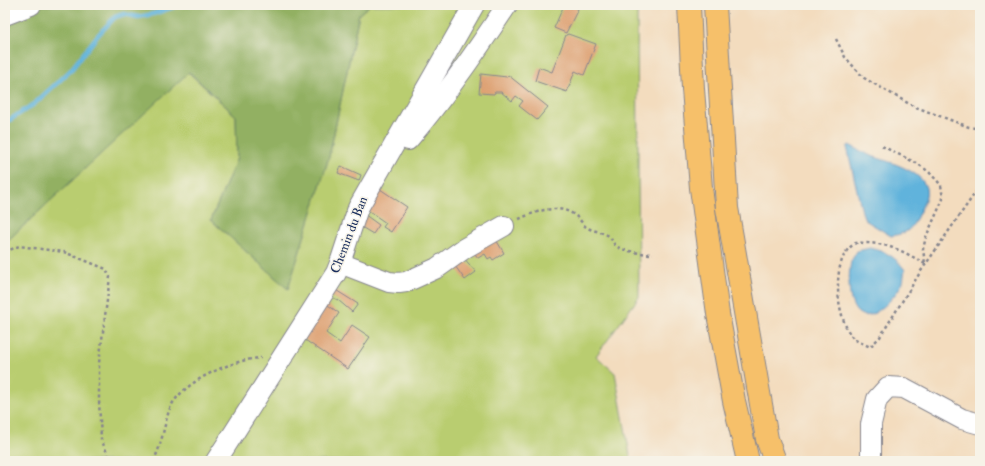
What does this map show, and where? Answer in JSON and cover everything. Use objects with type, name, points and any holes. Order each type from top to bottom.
[{"type":"highway","points":[[689,5],[693,89],[701,188],[718,314],[734,401],[748,461]]},
{"type":"highway","points":[[715,5],[727,208],[767,439],[775,461]]},
{"type":"street","points":[[5,18],[32,5]]},
{"type":"street","name":"Chemin du Ban","points":[[216,461],[336,273],[358,208],[474,5]]},
{"type":"street","points":[[398,140],[407,142],[442,100],[507,5]]},
{"type":"street","points":[[340,263],[389,282],[406,282],[437,268],[465,248],[504,226]]},
{"type":"street","points":[[871,461],[871,424],[877,399],[888,387],[904,388],[962,419],[980,424]]},
{"type":"path","points":[[836,39],[845,57],[864,78],[913,106],[980,129]]},
{"type":"path","points":[[882,146],[918,164],[929,172],[941,185],[943,199],[926,237],[923,249],[925,264]]},
{"type":"path","points":[[925,264],[907,253],[891,247],[873,243],[858,242],[847,250],[840,268],[838,296],[843,321],[854,339],[870,347],[880,337],[925,264],[980,186]]},
{"type":"path","points":[[504,226],[536,212],[553,209],[563,210],[576,217],[587,228],[606,234],[612,239],[615,245],[621,249],[627,249],[639,254],[653,254]]},
{"type":"path","points":[[5,252],[19,246],[64,252],[106,269],[110,277],[99,363],[101,439],[108,455],[116,461]]},
{"type":"path","points":[[153,461],[169,409],[177,398],[192,384],[215,371],[233,364],[258,358],[270,358],[279,363]]},
{"type":"green space","points":[[5,5],[370,5],[359,14],[329,157],[288,289],[211,220],[237,158],[236,116],[189,72],[5,243]]},
{"type":"green space","points":[[370,5],[637,5],[639,297],[596,356],[615,373],[631,461],[5,461],[5,243],[188,72],[236,116],[237,158],[211,220],[288,289],[329,157],[359,14]]},
{"type":"water","points":[[849,145],[869,155],[902,167],[923,181],[926,191],[923,205],[916,220],[908,230],[901,234],[891,236],[865,220],[847,147]]},
{"type":"water","points":[[870,248],[889,255],[905,270],[903,282],[891,299],[878,311],[866,316],[860,314],[853,305],[849,275],[851,262],[857,251]]},
{"type":"building","points":[[564,5],[571,5],[578,9],[566,33],[554,28]]},
{"type":"building","points":[[568,34],[596,44],[584,75],[575,71],[567,92],[535,81],[539,67],[552,72],[566,35]]},
{"type":"building","points":[[481,74],[507,77],[508,75],[548,107],[537,120],[519,106],[523,101],[516,96],[512,101],[501,92],[495,92],[494,94],[479,93]]},
{"type":"building","points":[[341,166],[361,175],[359,181],[338,173]]},
{"type":"building","points":[[380,189],[407,207],[391,232],[383,227],[386,223],[366,209]]},
{"type":"building","points":[[364,214],[379,225],[373,234],[358,225]]},
{"type":"building","points":[[495,238],[504,253],[493,260],[491,257],[488,259],[485,254],[478,258],[473,251]]},
{"type":"building","points":[[463,257],[476,272],[465,280],[453,263]]},
{"type":"building","points":[[334,289],[358,304],[352,312],[338,300],[329,296]]},
{"type":"building","points":[[325,303],[339,313],[326,333],[340,343],[352,325],[370,337],[348,369],[302,338]]},
{"type":"waterway","points":[[5,123],[34,104],[70,71],[98,35],[115,17],[124,14],[138,17],[153,14],[179,5]]}]
